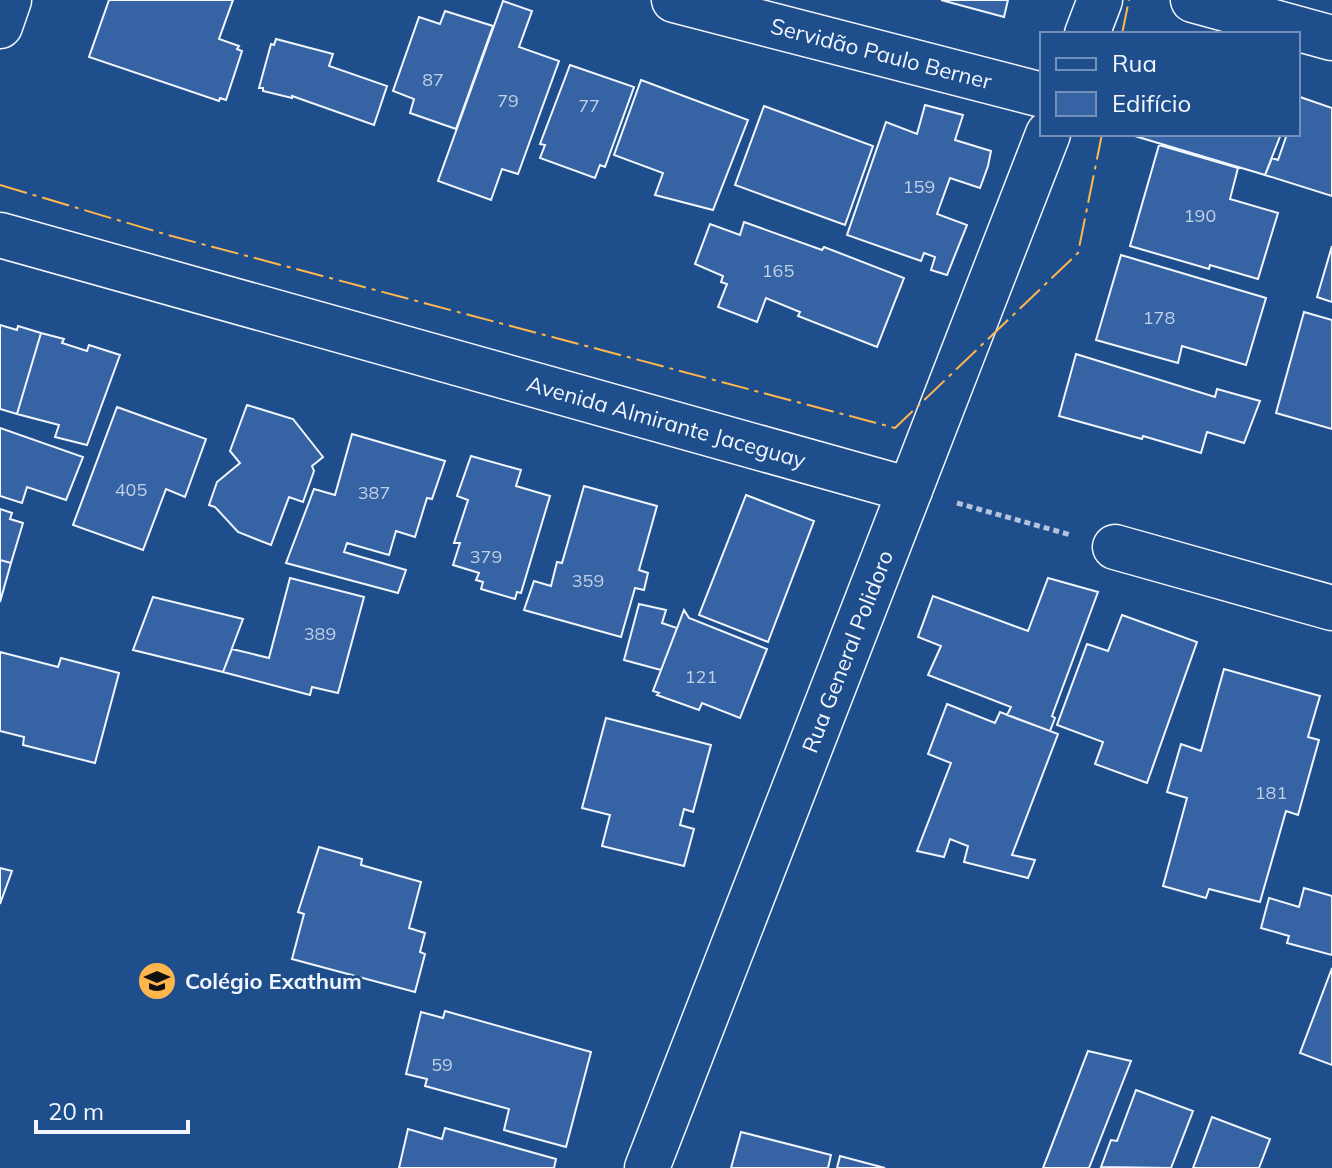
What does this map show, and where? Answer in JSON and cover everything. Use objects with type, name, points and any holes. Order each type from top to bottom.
[{"type":"street","points":[[0,26],[9,0]]},
{"type":"street","name":"Servidão Paulo Berner","points":[[674,0],[1040,94]]},
{"type":"street","points":[[1088,32],[1100,0]]},
{"type":"street","points":[[1193,0],[1332,38]]},
{"type":"street","name":"Rua General Polidoro","points":[[647,1168],[1047,136]]},
{"type":"street","name":"Avenida Almirante Jaceguay","points":[[0,235],[910,490]]},
{"type":"street","points":[[1115,547],[1332,608]]},
{"type":"path","points":[[910,490],[1115,547]]},
{"type":"building","points":[[109,0],[233,0],[219,39],[239,46],[237,49],[242,51],[226,100],[220,98],[219,101],[89,57]]},
{"type":"building","points":[[941,0],[1008,0],[1004,17]]},
{"type":"building","points":[[503,1],[532,11],[519,47],[559,61],[518,174],[502,169],[491,200],[438,181]]},
{"type":"building","points":[[445,11],[493,26],[456,129],[410,113],[414,99],[393,91],[419,17],[440,24]]},
{"type":"building","points":[[276,39],[333,54],[329,66],[387,86],[374,125],[292,96],[259,88],[271,44],[274,45]]},
{"type":"building","points":[[570,65],[634,87],[605,167],[600,165],[595,178],[540,158],[545,145],[540,144]]},
{"type":"building","points":[[641,80],[748,120],[713,210],[655,195],[663,173],[614,155]]},
{"type":"building","points":[[1300,97],[1332,108],[1332,196],[1265,175],[1272,158],[1278,160],[1286,136],[1300,136]]},
{"type":"building","points":[[925,105],[963,115],[955,140],[991,151],[980,188],[950,178],[937,214],[967,225],[947,275],[931,270],[935,257],[924,253],[921,261],[847,235],[886,122],[917,134]]},
{"type":"building","points":[[764,106],[873,146],[845,225],[735,185]]},
{"type":"building","points":[[1135,136],[1280,136],[1265,175]]},
{"type":"building","points":[[1159,145],[1238,168],[1230,199],[1278,213],[1258,279],[1210,265],[1209,269],[1130,246]]},
{"type":"building","points":[[744,222],[822,250],[824,247],[904,278],[877,347],[798,316],[800,312],[766,298],[757,322],[718,307],[727,284],[721,282],[723,276],[695,264],[710,224],[740,235]]},
{"type":"building","points":[[1332,246],[1332,302],[1317,297]]},
{"type":"building","points":[[1121,255],[1266,298],[1246,365],[1182,346],[1178,363],[1096,340]]},
{"type":"building","points":[[1304,312],[1332,320],[1332,429],[1276,413]]},
{"type":"building","points":[[0,325],[17,330],[18,326],[41,333],[17,414],[0,409]]},
{"type":"building","points":[[41,333],[64,339],[62,343],[87,351],[89,345],[120,355],[87,445],[55,437],[59,425],[17,414]]},
{"type":"building","points":[[1076,354],[1215,397],[1217,389],[1260,401],[1244,443],[1207,432],[1201,453],[1059,416]]},
{"type":"building","points":[[247,405],[293,419],[323,457],[312,466],[314,471],[303,502],[289,497],[271,545],[238,532],[215,507],[209,505],[217,482],[240,463],[230,451]]},
{"type":"building","points":[[117,407],[206,439],[185,497],[166,489],[143,550],[73,525]]},
{"type":"building","points":[[0,428],[83,457],[66,500],[27,487],[22,503],[0,496]]},
{"type":"building","points":[[352,434],[445,461],[432,499],[427,498],[415,537],[396,531],[389,555],[347,543],[344,552],[406,570],[398,593],[286,563],[314,489],[335,495]]},
{"type":"building","points":[[471,456],[521,470],[516,486],[550,496],[521,593],[517,592],[515,599],[481,589],[483,582],[476,580],[479,573],[453,565],[460,543],[454,543],[468,500],[457,496]]},
{"type":"building","points":[[584,486],[657,506],[639,570],[648,573],[644,590],[635,588],[621,637],[524,610],[534,581],[551,586],[557,562],[562,563]]},
{"type":"building","points":[[746,495],[814,521],[768,642],[699,615]]},
{"type":"building","points":[[0,509],[12,513],[10,519],[23,523],[11,563],[0,560]]},
{"type":"building","points":[[0,560],[11,563],[0,602]]},
{"type":"building","points":[[290,578],[364,597],[338,693],[312,687],[310,695],[223,672],[232,649],[269,658]]},
{"type":"building","points":[[1048,578],[1098,592],[1052,716],[1055,718],[1050,731],[1007,715],[1011,707],[928,675],[941,646],[918,637],[933,596],[1028,631]]},
{"type":"building","points":[[153,597],[243,619],[223,672],[133,650]]},
{"type":"building","points":[[639,604],[666,610],[662,623],[677,628],[661,670],[624,660]]},
{"type":"building","points":[[684,610],[689,618],[767,649],[740,718],[702,703],[699,710],[653,691]]},
{"type":"building","points":[[1122,615],[1197,642],[1147,783],[1095,764],[1103,742],[1057,725],[1087,644],[1108,651]]},
{"type":"building","points":[[0,652],[58,667],[61,658],[119,673],[95,763],[23,745],[24,737],[0,731]]},
{"type":"building","points":[[1224,669],[1320,696],[1308,737],[1319,740],[1298,815],[1286,811],[1260,902],[1209,889],[1206,898],[1163,886],[1187,798],[1167,792],[1181,744],[1201,751]]},
{"type":"building","points":[[947,704],[995,723],[1000,712],[1058,734],[1012,855],[1035,860],[1028,878],[964,862],[968,846],[950,839],[944,857],[917,851],[951,763],[928,754]]},
{"type":"building","points":[[606,718],[711,745],[693,812],[684,809],[680,825],[694,829],[684,866],[602,846],[610,815],[582,808]]},
{"type":"building","points":[[319,847],[362,859],[361,865],[421,882],[409,928],[425,933],[420,952],[425,954],[415,992],[292,959],[304,914],[298,912]]},
{"type":"building","points":[[0,868],[12,871],[0,904]]},
{"type":"building","points":[[1304,888],[1332,896],[1332,955],[1287,943],[1289,936],[1261,928],[1269,898],[1299,907]]},
{"type":"building","points":[[1332,968],[1332,1065],[1300,1053]]},
{"type":"building","points":[[445,1011],[591,1052],[566,1147],[504,1130],[509,1109],[425,1086],[427,1079],[406,1074],[421,1012],[443,1018]]},
{"type":"building","points":[[1088,1051],[1131,1061],[1089,1168],[1043,1168]]},
{"type":"building","points":[[1136,1090],[1193,1111],[1171,1168],[1101,1167],[1111,1140],[1117,1141]]},
{"type":"building","points":[[1212,1117],[1270,1139],[1259,1168],[1193,1168]]},
{"type":"building","points":[[445,1128],[556,1159],[554,1168],[399,1168],[408,1129],[442,1139]]},
{"type":"building","points":[[741,1132],[831,1155],[828,1168],[731,1168]]},
{"type":"building","points":[[840,1156],[885,1168],[837,1168]]},
{"type":"power","points":[[1122,32],[1129,0]]},
{"type":"power","points":[[0,185],[168,235],[895,428],[1078,253],[1102,136]]},
{"type":"place","name":"Colégio Exathum","points":[[157,981]]}]
